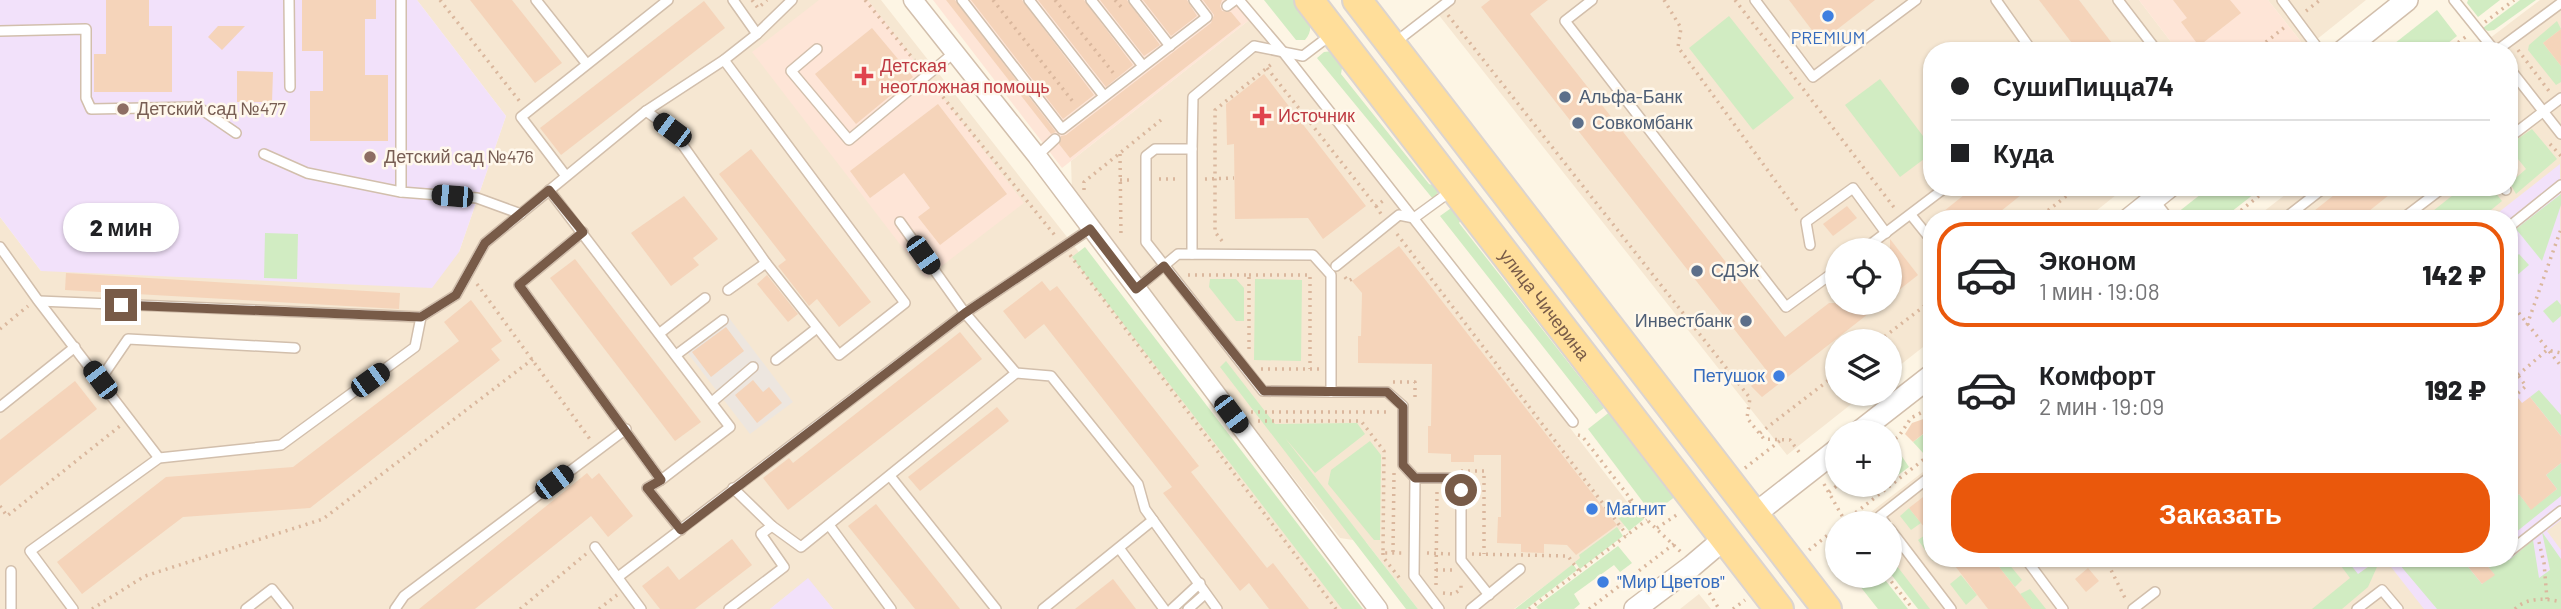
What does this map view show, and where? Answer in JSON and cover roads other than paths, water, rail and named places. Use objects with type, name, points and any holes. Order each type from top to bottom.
[{"type":"main road","name":"улица Чичерина","points":[[1309,0],[1779,609]]},
{"type":"main road","points":[[1357,0],[1827,609]]},
{"type":"main road","points":[[1725,538],[1755,514]]},
{"type":"street","points":[[913,0],[1037,156],[1378,609]]},
{"type":"street","points":[[2354,42],[2407,0]]},
{"type":"street","points":[[2141,210],[2158,196]]},
{"type":"street","points":[[1874,420],[1923,382]]},
{"type":"street","points":[[1755,514],[1825,459]]},
{"type":"street","points":[[1635,609],[1725,538]]},
{"type":"lane","points":[[289,0],[290,87]]},
{"type":"lane","points":[[401,0],[401,192]]},
{"type":"lane","points":[[536,0],[586,64]]},
{"type":"lane","points":[[566,176],[521,117],[668,0]]},
{"type":"lane","points":[[733,0],[757,34]]},
{"type":"lane","points":[[38,300],[421,317],[456,295],[485,243],[646,111],[724,60],[757,34],[792,0]]},
{"type":"lane","points":[[962,0],[1062,129],[1207,17],[1194,0]]},
{"type":"lane","points":[[1029,0],[1104,96]]},
{"type":"lane","points":[[1091,0],[1143,66]]},
{"type":"lane","points":[[1134,0],[1170,46]]},
{"type":"lane","points":[[1392,45],[1450,0]]},
{"type":"lane","points":[[1592,0],[1565,21],[1786,307],[1825,278]]},
{"type":"lane","points":[[1755,0],[1813,77],[1916,0]]},
{"type":"lane","points":[[1996,0],[2026,42]]},
{"type":"lane","points":[[2118,0],[2150,42]]},
{"type":"lane","points":[[2282,0],[2313,42]]},
{"type":"lane","points":[[2454,0],[2488,42]]},
{"type":"lane","points":[[1234,2],[1414,218],[1573,422]]},
{"type":"lane","points":[[2510,42],[2561,3]]},
{"type":"lane","points":[[0,32],[86,29],[86,98],[91,109],[198,107],[236,132]]},
{"type":"lane","points":[[1192,254],[1193,97],[1254,46],[1281,56],[1303,56],[1333,33]]},
{"type":"lane","points":[[817,49],[791,71],[849,140],[955,52]]},
{"type":"lane","points":[[646,111],[672,130],[766,263],[839,355],[905,303],[724,60]]},
{"type":"lane","points":[[2518,79],[2561,134]]},
{"type":"lane","points":[[2518,131],[2559,100]]},
{"type":"lane","points":[[1037,156],[1055,138]]},
{"type":"lane","points":[[1192,149],[1155,149],[1146,156],[1146,242],[1264,391],[1387,392],[1403,407],[1403,465],[1415,478],[1414,576],[1439,609]]},
{"type":"lane","points":[[264,154],[307,173],[401,192],[477,198],[521,214]]},
{"type":"lane","points":[[2518,220],[2561,185]]},
{"type":"lane","points":[[1810,245],[1806,222],[1853,188],[1886,233]]},
{"type":"lane","points":[[549,190],[730,427],[647,488],[681,530]]},
{"type":"lane","points":[[1336,266],[1399,215],[1414,218],[1454,190]]},
{"type":"lane","points":[[1879,238],[1935,196]]},
{"type":"lane","points":[[2296,210],[2313,196]]},
{"type":"lane","points":[[2414,210],[2432,196]]},
{"type":"lane","points":[[1907,218],[1923,233]]},
{"type":"lane","points":[[900,222],[965,313],[1016,373]]},
{"type":"lane","points":[[618,578],[965,313],[1090,229]]},
{"type":"lane","points":[[583,232],[519,285],[661,480]]},
{"type":"lane","points":[[0,247],[159,458]]},
{"type":"lane","points":[[1136,289],[1178,254],[1313,255],[1331,275],[1331,392]]},
{"type":"lane","points":[[728,289],[766,263]]},
{"type":"lane","points":[[660,334],[705,298]]},
{"type":"lane","points":[[74,609],[30,551],[159,458],[281,445],[415,347],[421,317]]},
{"type":"lane","points":[[676,355],[723,320]]},
{"type":"lane","points":[[776,360],[817,328]]},
{"type":"lane","points":[[100,380],[128,339],[295,348]]},
{"type":"lane","points":[[0,407],[75,347]]},
{"type":"lane","points":[[712,402],[753,367]]},
{"type":"lane","points":[[733,488],[772,526],[801,547],[1016,373],[1051,376],[1138,485],[1145,509],[1217,609]]},
{"type":"lane","points":[[395,609],[404,596],[626,429]]},
{"type":"lane","points":[[890,475],[996,609]]},
{"type":"lane","points":[[1415,478],[1449,478],[1461,490],[1461,561],[1489,595]]},
{"type":"lane","points":[[1886,511],[1923,482]]},
{"type":"lane","points":[[2518,545],[2561,511]]},
{"type":"lane","points":[[1043,609],[1153,520]]},
{"type":"lane","points":[[830,525],[890,609]]},
{"type":"lane","points":[[729,609],[784,567],[761,534],[772,526]]},
{"type":"lane","points":[[1902,545],[1951,609]]},
{"type":"lane","points":[[595,547],[641,609]]},
{"type":"lane","points":[[1119,548],[1164,609]]},
{"type":"lane","points":[[2032,567],[2063,609]]},
{"type":"lane","points":[[1471,609],[1520,569]]},
{"type":"lane","points":[[11,609],[12,571]]},
{"type":"lane","points":[[1172,609],[1200,583]]},
{"type":"lane","points":[[246,609],[272,589],[288,609]]},
{"type":"lane","points":[[2357,609],[2382,590],[2398,609]]},
{"type":"lane","points":[[2130,606],[2155,592]]},
{"type":"lane","points":[[1188,609],[1205,594]]},
{"type":"place","name":"PREMIUM","points":[[1828,16]]},
{"type":"place","name":"Детская неотложная помощь","points":[[864,76]]},
{"type":"place","name":"Альфа-Банк","points":[[1565,97]]},
{"type":"place","name":"Детский сад №477","points":[[123,109]]},
{"type":"place","name":"Источник","points":[[1262,116]]},
{"type":"place","name":"Совкомбанк","points":[[1578,123]]},
{"type":"place","name":"Детский сад №476","points":[[370,157]]},
{"type":"place","name":"СДЭК","points":[[1697,271]]},
{"type":"place","name":"Инвестбанк","points":[[1746,321]]},
{"type":"place","name":"Петушок","points":[[1779,376]]},
{"type":"place","name":"Магнит","points":[[1592,509]]},
{"type":"place","name":"\"Мир Цветов\"","points":[[1603,582]]}]
